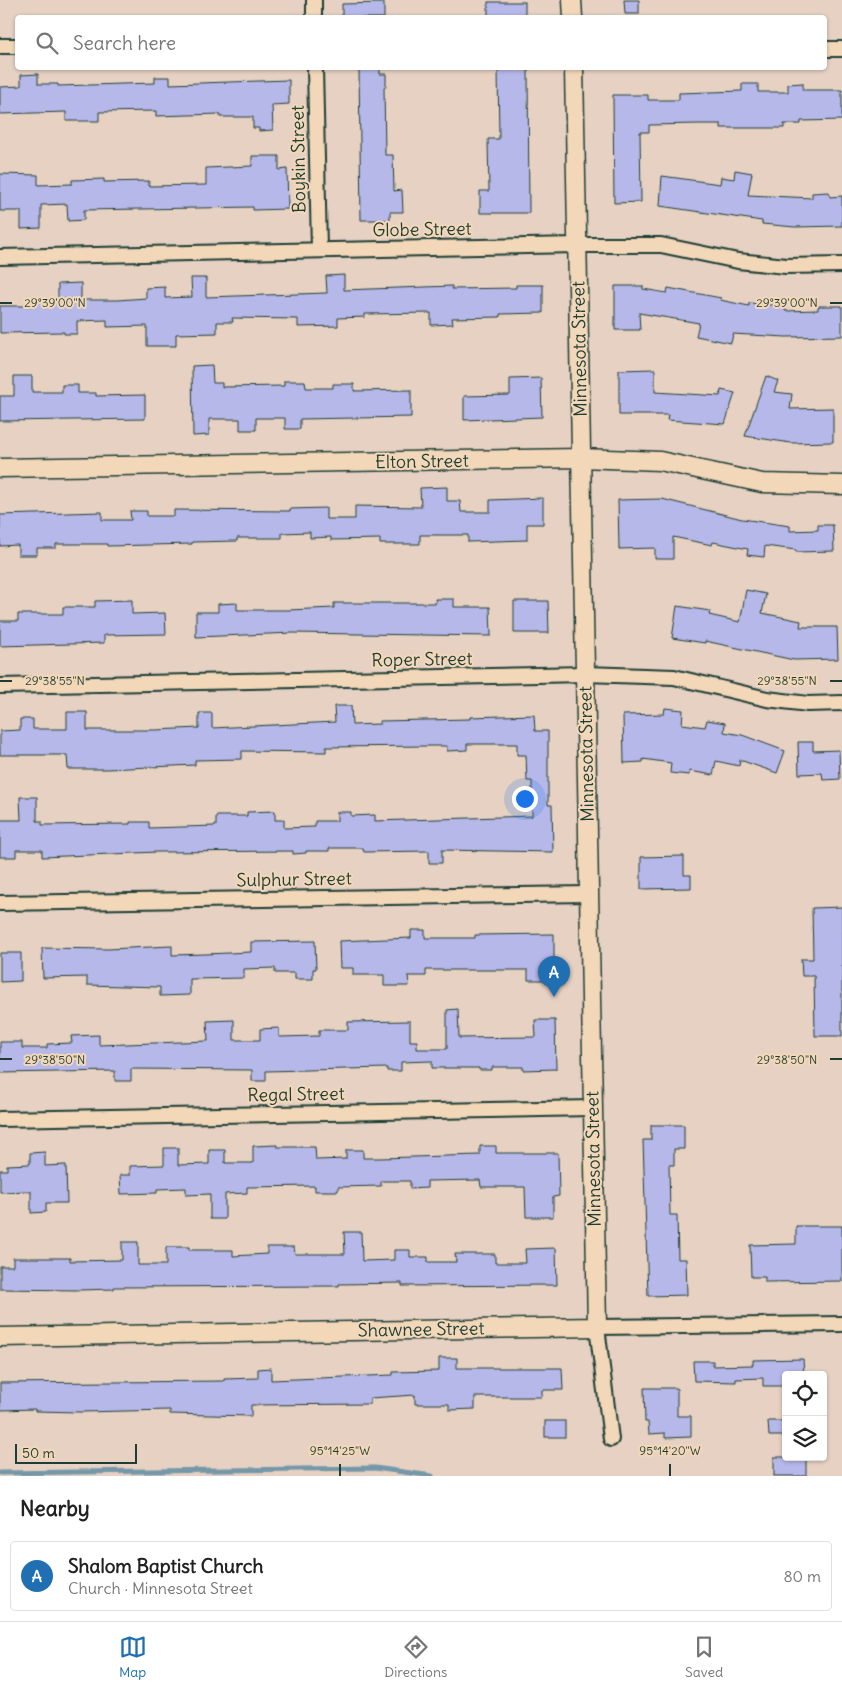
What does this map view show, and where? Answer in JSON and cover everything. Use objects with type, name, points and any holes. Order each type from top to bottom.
[{"type":"street","points":[[314,0],[314,15]]},
{"type":"street","points":[[572,0],[573,15]]},
{"type":"street","points":[[0,46],[15,46]]},
{"type":"street","points":[[827,49],[842,49]]},
{"type":"street","name":"Boykin Street","points":[[315,70],[319,250]]},
{"type":"street","name":"Minnesota Street","points":[[574,70],[596,1327],[612,1439]]},
{"type":"street","name":"Globe Street","points":[[0,256],[661,245],[738,261],[786,266],[842,266]]},
{"type":"street","name":"Elton Street","points":[[0,468],[581,458],[660,461],[762,483],[842,485]]},
{"type":"street","name":"Roper Street","points":[[0,686],[585,674],[674,676],[767,699],[808,704],[842,703]]},
{"type":"street","name":"Sulphur Street","points":[[0,902],[589,894]]},
{"type":"street","name":"Regal Street","points":[[0,1118],[592,1108]]},
{"type":"street","name":"Shawnee Street","points":[[0,1337],[842,1324]]},
{"type":"building","points":[[624,0],[639,0],[639,14],[625,14]]},
{"type":"building","points":[[488,2],[525,2],[525,15],[488,15]]},
{"type":"building","points":[[384,3],[384,15],[342,15],[342,4]]},
{"type":"building","points":[[359,70],[380,70],[380,74],[386,74],[386,87],[384,87],[385,155],[393,155],[394,191],[402,190],[403,212],[390,212],[390,220],[361,220]]},
{"type":"building","points":[[498,70],[528,70],[529,213],[480,213],[480,191],[489,191],[488,139],[499,139]]},
{"type":"building","points":[[38,74],[38,84],[58,84],[58,86],[155,83],[155,77],[170,77],[170,84],[289,80],[289,104],[272,105],[273,130],[259,131],[259,128],[253,128],[253,117],[220,117],[220,114],[156,116],[156,111],[99,112],[99,121],[66,121],[66,112],[0,114],[0,87],[21,86],[21,75]]},
{"type":"building","points":[[803,83],[803,90],[842,90],[842,120],[801,121],[801,124],[784,124],[784,128],[721,128],[721,124],[649,125],[649,132],[640,132],[641,202],[614,203],[613,95],[648,95],[648,100],[679,100],[679,93],[742,91],[742,84],[758,84],[758,92],[788,92],[788,84]]},
{"type":"building","points":[[252,156],[279,156],[279,170],[287,169],[288,209],[253,210],[253,207],[84,210],[84,220],[68,221],[67,204],[41,205],[41,228],[21,229],[21,211],[0,211],[0,174],[38,175],[38,185],[72,184],[72,180],[104,179],[104,182],[149,181],[149,186],[206,185],[206,168],[252,166]]},
{"type":"building","points":[[735,170],[752,173],[748,195],[812,198],[812,193],[829,192],[830,197],[842,196],[842,226],[795,227],[762,224],[762,221],[660,206],[662,176],[720,184],[721,177],[734,179]]},
{"type":"building","points":[[344,275],[344,290],[452,286],[452,289],[516,288],[516,285],[543,285],[543,313],[500,314],[500,317],[452,318],[453,324],[431,325],[431,313],[365,314],[365,317],[338,318],[338,326],[298,327],[298,319],[232,318],[233,322],[217,322],[217,333],[176,334],[176,346],[147,346],[147,326],[107,327],[107,320],[77,321],[77,334],[64,334],[64,332],[0,333],[0,306],[34,306],[34,299],[58,299],[58,284],[81,283],[81,300],[118,300],[146,298],[146,288],[165,287],[165,298],[192,297],[191,278],[206,278],[206,297],[327,293],[326,276]]},
{"type":"building","points":[[615,286],[643,286],[643,289],[667,293],[668,288],[721,298],[720,300],[749,306],[749,303],[786,306],[785,311],[818,310],[818,306],[842,306],[842,336],[786,337],[733,334],[731,343],[696,336],[699,323],[639,313],[640,330],[615,330]]},
{"type":"building","points":[[212,365],[213,383],[222,383],[222,387],[284,386],[284,381],[305,381],[306,388],[333,388],[333,384],[354,384],[354,391],[411,390],[411,417],[300,419],[300,429],[285,429],[285,418],[256,418],[256,430],[240,430],[240,419],[209,419],[209,435],[193,436],[192,366]]},
{"type":"building","points":[[655,369],[655,392],[720,396],[721,390],[735,393],[725,424],[667,420],[668,415],[619,415],[619,370]]},
{"type":"building","points":[[14,376],[32,376],[32,392],[62,392],[62,385],[78,385],[78,393],[96,393],[96,396],[145,395],[145,419],[0,421],[0,396],[14,396]]},
{"type":"building","points":[[766,376],[778,381],[774,392],[792,394],[790,409],[833,408],[833,442],[791,443],[745,436]]},
{"type":"building","points":[[541,378],[542,417],[464,420],[464,396],[510,395],[510,379]]},
{"type":"building","points":[[447,487],[447,501],[460,501],[461,512],[490,512],[490,500],[543,498],[543,524],[527,524],[527,540],[468,542],[468,535],[420,535],[420,544],[380,544],[380,539],[331,540],[331,537],[310,538],[310,532],[282,533],[282,538],[237,538],[237,541],[192,542],[192,544],[107,546],[107,544],[56,544],[56,548],[37,548],[37,555],[18,555],[18,545],[0,546],[0,515],[102,512],[102,520],[131,520],[130,511],[147,511],[147,516],[174,516],[174,510],[290,511],[290,509],[326,508],[326,519],[355,519],[355,506],[421,507],[420,488]]},
{"type":"building","points":[[662,499],[742,519],[790,526],[790,531],[818,530],[818,525],[833,525],[834,551],[796,552],[796,550],[765,546],[764,557],[747,555],[748,549],[713,542],[712,545],[673,537],[673,559],[655,559],[655,548],[619,549],[618,500]]},
{"type":"building","points":[[746,590],[766,594],[762,613],[801,621],[800,627],[837,627],[838,659],[794,660],[705,641],[705,643],[672,638],[677,606],[710,611],[709,615],[740,622]]},
{"type":"building","points":[[435,599],[454,599],[454,607],[490,607],[491,636],[293,633],[196,637],[196,612],[218,612],[218,604],[237,603],[237,610],[288,610],[334,608],[334,603],[436,603]]},
{"type":"building","points":[[132,600],[132,614],[165,613],[166,634],[104,635],[104,643],[0,646],[0,621],[18,621],[18,614],[63,614],[63,607],[95,607],[95,601]]},
{"type":"building","points":[[514,601],[548,601],[549,633],[514,633]]},
{"type":"building","points":[[334,706],[351,706],[352,725],[380,724],[380,721],[470,719],[470,717],[534,715],[535,731],[548,731],[548,805],[552,805],[553,852],[442,850],[442,863],[429,863],[429,851],[364,852],[363,848],[329,848],[329,851],[306,851],[306,853],[293,854],[293,851],[157,852],[42,857],[42,850],[16,850],[16,857],[0,857],[0,820],[21,820],[20,797],[37,797],[37,821],[42,821],[42,825],[149,822],[149,828],[216,826],[216,816],[247,816],[247,812],[275,811],[275,820],[284,820],[284,828],[315,827],[315,821],[337,821],[337,812],[351,812],[351,816],[375,815],[375,821],[532,816],[532,781],[527,781],[526,755],[517,755],[517,744],[467,744],[467,750],[447,751],[447,746],[326,747],[326,752],[242,751],[242,759],[195,760],[195,765],[106,769],[68,769],[67,755],[0,755],[0,731],[20,730],[20,719],[33,719],[33,729],[67,729],[67,712],[87,712],[87,730],[156,730],[199,728],[199,713],[212,713],[212,728],[335,722]]},
{"type":"building","points":[[665,708],[683,710],[682,724],[705,727],[707,720],[725,723],[724,732],[742,735],[785,751],[777,773],[740,760],[739,766],[716,761],[713,775],[689,771],[689,775],[670,773],[671,763],[643,759],[643,762],[624,763],[623,715],[664,714]]},
{"type":"building","points":[[798,742],[813,742],[813,751],[839,750],[840,779],[823,780],[822,773],[799,774]]},
{"type":"building","points":[[684,856],[684,875],[691,875],[691,888],[641,889],[641,857]]},
{"type":"building","points":[[842,907],[842,1036],[815,1036],[814,976],[802,976],[801,959],[813,959],[812,908]]},
{"type":"building","points":[[411,930],[425,930],[425,938],[475,938],[475,935],[554,934],[554,964],[563,964],[563,980],[528,980],[528,970],[426,970],[426,976],[408,976],[409,986],[384,986],[384,975],[353,975],[353,968],[340,968],[339,941],[411,938]]},
{"type":"building","points":[[315,941],[316,969],[313,969],[313,979],[295,979],[295,973],[275,973],[275,968],[244,969],[244,978],[190,979],[190,995],[160,996],[160,987],[87,985],[87,977],[43,978],[42,948],[108,949],[172,946],[172,955],[251,952],[251,942]]},
{"type":"building","points":[[0,953],[21,953],[21,981],[0,982]]},
{"type":"building","points":[[458,1009],[459,1038],[536,1037],[535,1020],[555,1020],[556,1069],[523,1070],[523,1067],[492,1067],[492,1070],[479,1070],[479,1068],[432,1068],[432,1061],[401,1062],[401,1071],[387,1071],[387,1068],[266,1071],[266,1081],[252,1081],[252,1070],[131,1069],[131,1081],[115,1081],[115,1071],[0,1073],[0,1042],[22,1042],[22,1048],[47,1048],[47,1044],[72,1043],[71,1036],[99,1035],[99,1045],[208,1041],[207,1021],[234,1020],[234,1040],[260,1040],[260,1029],[279,1028],[279,1037],[319,1036],[319,1030],[348,1030],[348,1022],[410,1021],[410,1041],[417,1041],[417,1049],[447,1049],[447,1010]]},
{"type":"building","points":[[651,1125],[684,1125],[684,1149],[674,1149],[674,1165],[669,1165],[670,1215],[677,1215],[678,1259],[686,1259],[687,1295],[648,1296],[643,1140],[651,1140]]},
{"type":"building","points":[[277,1145],[277,1147],[315,1147],[316,1160],[346,1159],[346,1150],[363,1150],[363,1158],[480,1155],[480,1146],[496,1146],[496,1153],[558,1153],[559,1196],[553,1197],[553,1217],[526,1217],[525,1187],[481,1187],[480,1180],[427,1181],[427,1188],[410,1189],[410,1181],[381,1181],[381,1186],[338,1187],[338,1191],[315,1191],[315,1186],[247,1187],[247,1193],[225,1194],[225,1219],[210,1219],[210,1194],[186,1195],[186,1188],[157,1189],[157,1193],[121,1194],[120,1175],[130,1175],[130,1166],[164,1165],[164,1148],[178,1148],[178,1165],[209,1164],[209,1150],[225,1150],[225,1163],[253,1163],[253,1146]]},
{"type":"building","points":[[45,1152],[45,1166],[66,1165],[67,1203],[46,1203],[46,1212],[31,1213],[31,1191],[0,1192],[0,1170],[7,1170],[7,1165],[30,1164],[30,1153]]},
{"type":"building","points":[[796,1226],[842,1226],[842,1281],[765,1282],[765,1277],[751,1277],[750,1245],[796,1244]]},
{"type":"building","points":[[344,1232],[361,1232],[362,1261],[394,1260],[394,1250],[410,1250],[410,1257],[428,1257],[428,1262],[456,1262],[455,1254],[495,1254],[495,1263],[526,1263],[525,1249],[556,1248],[557,1285],[402,1286],[402,1283],[339,1284],[339,1286],[114,1287],[114,1289],[79,1290],[0,1289],[0,1266],[13,1266],[13,1258],[70,1258],[70,1261],[122,1260],[122,1242],[138,1242],[138,1265],[166,1265],[166,1247],[189,1247],[189,1250],[233,1250],[233,1256],[267,1254],[267,1247],[294,1247],[295,1254],[345,1254]]},
{"type":"building","points":[[439,1358],[457,1358],[457,1368],[562,1368],[563,1390],[542,1390],[542,1397],[475,1397],[475,1409],[449,1410],[449,1404],[415,1404],[415,1395],[370,1398],[370,1404],[251,1405],[251,1416],[170,1414],[170,1410],[80,1412],[35,1411],[35,1409],[0,1410],[0,1383],[224,1381],[224,1379],[258,1378],[258,1369],[271,1368],[271,1380],[393,1375],[393,1372],[439,1371]]},
{"type":"building","points":[[803,1359],[804,1371],[782,1371],[782,1386],[763,1386],[763,1378],[736,1379],[736,1382],[694,1381],[693,1361],[713,1361],[713,1366],[753,1365],[753,1360]]},
{"type":"building","points":[[644,1388],[677,1388],[677,1416],[691,1416],[691,1437],[665,1438],[665,1433],[649,1434],[648,1422],[645,1422]]},
{"type":"building","points":[[545,1421],[565,1421],[565,1437],[545,1437]]},
{"type":"building","points":[[768,1421],[782,1421],[782,1436],[769,1436]]},
{"type":"building","points":[[774,1457],[782,1457],[782,1461],[806,1461],[806,1476],[774,1476]]},
{"type":"waterway","points":[[0,1473],[375,1468],[432,1476]]},
{"type":"place","name":"Shalom Baptist Church","points":[[554,997]]}]
